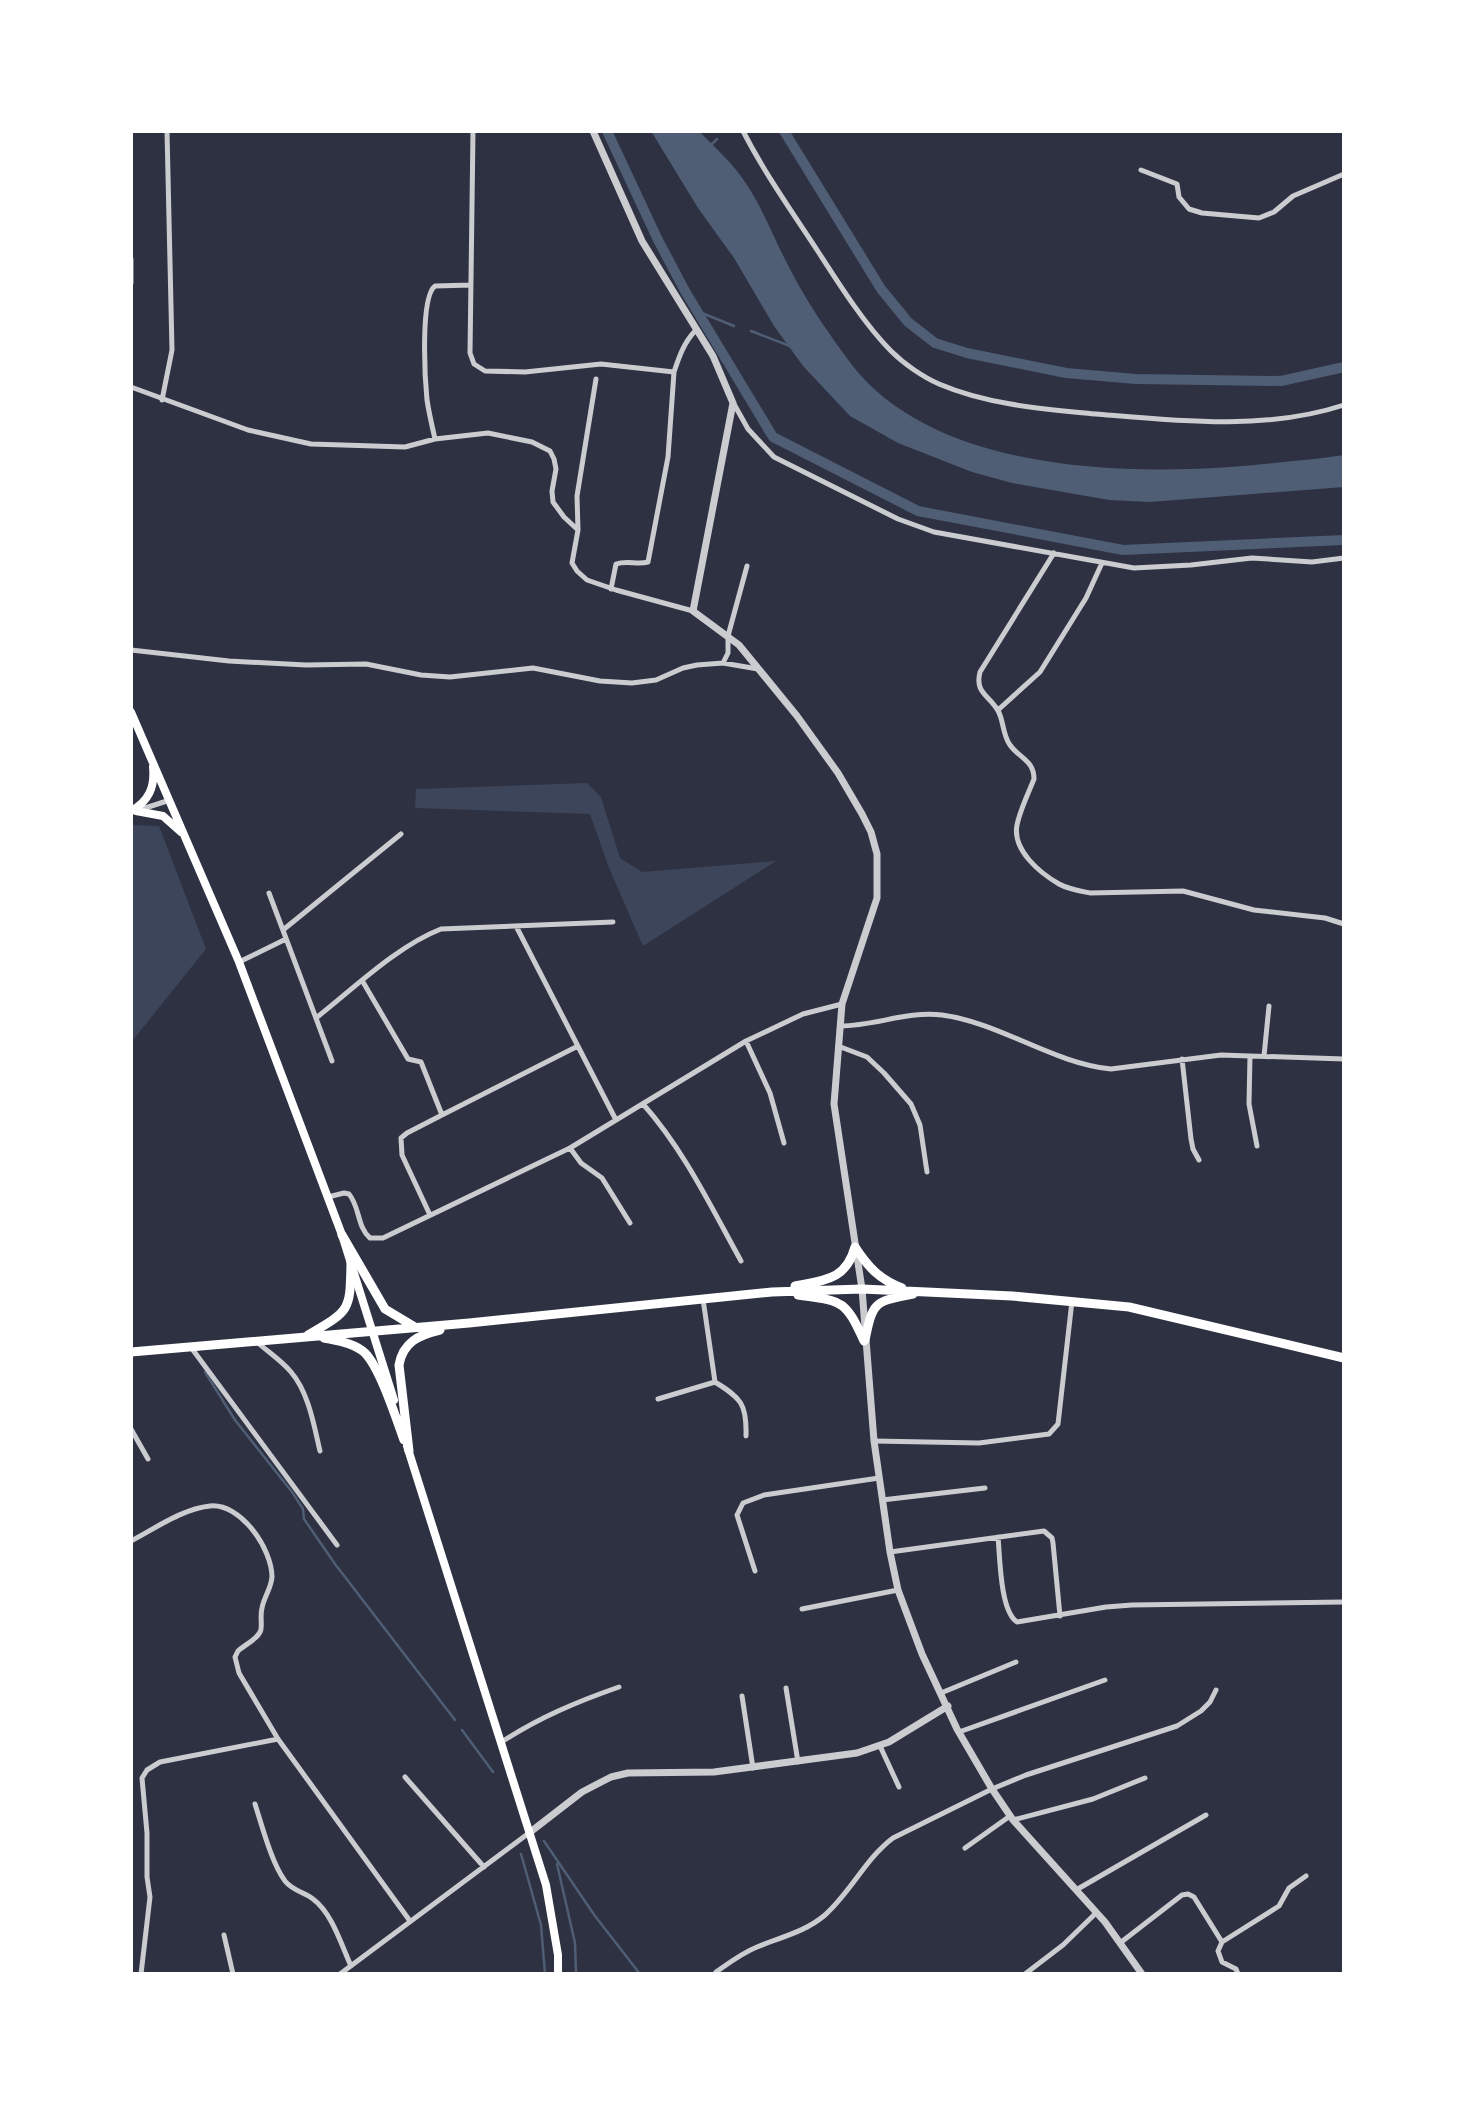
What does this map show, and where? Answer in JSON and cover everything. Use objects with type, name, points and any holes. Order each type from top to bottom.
[{"type":"main road","points":[[131,712],[239,962],[342,1235],[546,1885],[558,1955],[558,1974]]},
{"type":"main road","points":[[133,811],[151,791],[153,769],[149,754]]},
{"type":"main road","points":[[133,811],[163,817],[186,837]]},
{"type":"main road","points":[[342,1235],[385,1309],[417,1328]]},
{"type":"main road","points":[[855,1247],[869,1267],[884,1281],[909,1290]]},
{"type":"main road","points":[[772,1292],[833,1278],[851,1261],[855,1247]]},
{"type":"main road","points":[[307,1336],[344,1311],[351,1297],[351,1262]]},
{"type":"main road","points":[[131,1352],[417,1328],[772,1292],[862,1289],[932,1291],[1129,1307],[1344,1358]]},
{"type":"main road","points":[[864,1340],[869,1316],[874,1307],[883,1300],[932,1291]]},
{"type":"main road","points":[[772,1292],[834,1300],[853,1314],[864,1340]]},
{"type":"main road","points":[[409,1451],[399,1364],[401,1354],[407,1345],[421,1335],[469,1323]]},
{"type":"main road","points":[[307,1336],[344,1342],[368,1355],[409,1451]]},
{"type":"street","points":[[162,400],[172,350],[167,131]]},
{"type":"street","points":[[473,131],[470,353],[474,364],[485,371],[525,372],[601,364],[674,372]]},
{"type":"street","points":[[593,131],[642,241],[713,356],[733,403],[748,429],[774,457],[898,519],[934,532],[1102,563],[1152,568],[1252,558],[1312,562],[1344,558]]},
{"type":"street","points":[[743,131],[768,176],[872,328],[892,352],[939,384],[978,397],[1043,409],[1145,418],[1248,422],[1344,405]]},
{"type":"street","points":[[1141,170],[1177,184],[1179,197],[1189,209],[1250,218],[1267,216],[1293,195],[1344,174]]},
{"type":"street","points":[[131,259],[131,283]]},
{"type":"street","points":[[435,439],[427,401],[425,327],[429,292],[438,285],[471,285]]},
{"type":"street","points":[[611,589],[616,564],[624,561],[640,564],[648,562],[668,457],[674,372],[679,355],[696,330]]},
{"type":"street","points":[[596,379],[577,496],[578,530],[572,563],[587,580],[693,611],[739,645],[791,708],[838,773],[867,823],[877,854],[877,898],[842,1004],[834,1104],[862,1289],[864,1340],[878,1478],[898,1590],[917,1642],[959,1732],[992,1789],[1012,1818],[1096,1913],[1140,1971],[1129,1974]]},
{"type":"street","points":[[131,387],[248,430],[311,444],[405,447],[435,439],[488,433],[542,446],[550,451],[554,459],[554,502],[564,517],[578,530]]},
{"type":"street","points":[[693,611],[733,403]]},
{"type":"street","points":[[1054,553],[980,672],[978,686],[981,693],[998,710],[1007,741],[1030,763],[1034,771],[1034,779],[1016,827],[1018,841],[1031,862],[1060,885],[1090,893],[1183,891],[1254,910],[1327,918],[1344,924]]},
{"type":"street","points":[[998,710],[1040,672],[1086,598],[1102,563]]},
{"type":"street","points":[[723,663],[728,653],[728,636],[747,566]]},
{"type":"street","points":[[131,650],[229,661],[306,665],[366,664],[421,675],[450,677],[533,668],[600,681],[632,683],[656,680],[697,665],[723,663],[758,669]]},
{"type":"street","points":[[133,811],[170,800]]},
{"type":"street","points":[[283,930],[401,834]]},
{"type":"street","points":[[269,893],[332,1061]]},
{"type":"street","points":[[316,1018],[405,948],[441,929],[613,922]]},
{"type":"street","points":[[516,926],[617,1120]]},
{"type":"street","points":[[239,962],[286,939]]},
{"type":"street","points":[[363,982],[408,1059],[421,1062],[442,1115]]},
{"type":"street","points":[[328,1197],[349,1194],[364,1233],[370,1238],[383,1238],[570,1148],[746,1041],[803,1014],[842,1004]]},
{"type":"street","points":[[1264,1056],[1269,1006]]},
{"type":"street","points":[[840,1026],[866,1024],[909,1014],[942,1016],[979,1024],[1093,1067],[1127,1068],[1221,1055],[1344,1059]]},
{"type":"street","points":[[746,1041],[770,1093],[784,1143]]},
{"type":"street","points":[[430,1215],[402,1155],[401,1138],[578,1046]]},
{"type":"street","points":[[838,1046],[867,1057],[911,1104],[920,1125],[927,1172]]},
{"type":"street","points":[[1250,1056],[1250,1104],[1257,1146]]},
{"type":"street","points":[[1182,1059],[1192,1149],[1199,1160]]},
{"type":"street","points":[[643,1104],[657,1119],[694,1175],[741,1261]]},
{"type":"street","points":[[570,1148],[581,1163],[602,1178],[630,1223]]},
{"type":"street","points":[[703,1299],[715,1382]]},
{"type":"street","points":[[874,1441],[979,1443],[1049,1434],[1058,1424],[1072,1301]]},
{"type":"street","points":[[254,1340],[280,1361],[299,1382],[314,1424],[320,1451]]},
{"type":"street","points":[[190,1346],[337,1545]]},
{"type":"street","points":[[658,1399],[715,1382],[734,1393],[743,1403],[746,1436]]},
{"type":"street","points":[[131,1429],[148,1459]]},
{"type":"street","points":[[755,1571],[737,1515],[743,1503],[764,1495],[878,1478]]},
{"type":"street","points":[[882,1500],[985,1488]]},
{"type":"street","points":[[131,1542],[185,1512],[211,1506],[223,1507],[248,1523],[258,1537],[272,1574],[271,1588],[262,1604],[261,1630],[257,1637],[238,1651],[236,1665],[278,1738],[410,1921]]},
{"type":"street","points":[[890,1552],[1038,1531],[1048,1534],[1053,1543],[1060,1616]]},
{"type":"street","points":[[998,1537],[1005,1602],[1012,1619],[1022,1623],[1132,1605],[1344,1602]]},
{"type":"street","points":[[802,1609],[898,1590]]},
{"type":"street","points":[[941,1693],[1016,1662]]},
{"type":"street","points":[[959,1732],[1105,1680]]},
{"type":"street","points":[[500,1743],[530,1723],[559,1709],[618,1687]]},
{"type":"street","points":[[786,1688],[798,1762]]},
{"type":"street","points":[[716,1972],[741,1955],[798,1932],[826,1914],[882,1846],[893,1838],[1026,1775],[1177,1726],[1201,1712],[1216,1690]]},
{"type":"street","points":[[742,1696],[753,1768]]},
{"type":"street","points":[[340,1974],[595,1783],[628,1773],[714,1772],[858,1753],[880,1746],[905,1733],[948,1706]]},
{"type":"street","points":[[141,1974],[150,1897],[142,1778],[147,1770],[160,1762],[278,1738]]},
{"type":"street","points":[[880,1746],[899,1787]]},
{"type":"street","points":[[405,1777],[484,1867]]},
{"type":"street","points":[[965,1848],[1012,1818],[1093,1799],[1144,1778]]},
{"type":"street","points":[[255,1804],[268,1845],[284,1881],[295,1891],[313,1898],[327,1915],[351,1966]]},
{"type":"street","points":[[1076,1890],[1206,1815]]},
{"type":"street","points":[[1238,1974],[1236,1969],[1222,1962],[1218,1951],[1222,1942],[1279,1906],[1289,1888],[1306,1875]]},
{"type":"street","points":[[1120,1943],[1182,1895],[1188,1894],[1194,1898],[1222,1942]]},
{"type":"street","points":[[1025,1974],[1063,1945],[1096,1913]]},
{"type":"street","points":[[224,1934],[233,1974]]},
{"type":"shaded area","points":[[651,131],[699,131],[723,155],[751,192],[803,292],[852,365],[890,402],[937,430],[991,449],[1048,462],[1108,468],[1224,467],[1344,455],[1344,487],[1150,502],[1109,500],[1012,483],[972,472],[898,443],[850,416],[803,366],[774,326],[734,258],[698,208]]},
{"type":"shaded area","points":[[587,783],[601,797],[620,858],[642,872],[776,861],[643,946],[609,868],[590,814],[415,808],[416,789]]},
{"type":"shaded area","points":[[131,825],[159,826],[206,949],[133,1040]]},
{"type":"waterway","points":[[607,131],[685,291],[773,437],[918,511],[1123,550],[1344,540]]},
{"type":"waterway","points":[[784,131],[881,289],[908,322],[935,343],[967,353],[1066,373],[1136,379],[1281,381],[1344,367]]},
{"type":"waterway","points":[[709,147],[717,139]]},
{"type":"waterway","points":[[697,311],[734,326]]},
{"type":"waterway","points":[[751,331],[790,346]]},
{"type":"waterway","points":[[205,1372],[235,1420],[292,1492],[303,1509],[304,1519],[335,1564],[455,1720]]},
{"type":"waterway","points":[[462,1730],[493,1772]]},
{"type":"waterway","points":[[544,1841],[595,1916],[640,1974]]},
{"type":"waterway","points":[[521,1854],[541,1925],[545,1974]]},
{"type":"waterway","points":[[557,1864],[575,1943],[576,1974]]}]
